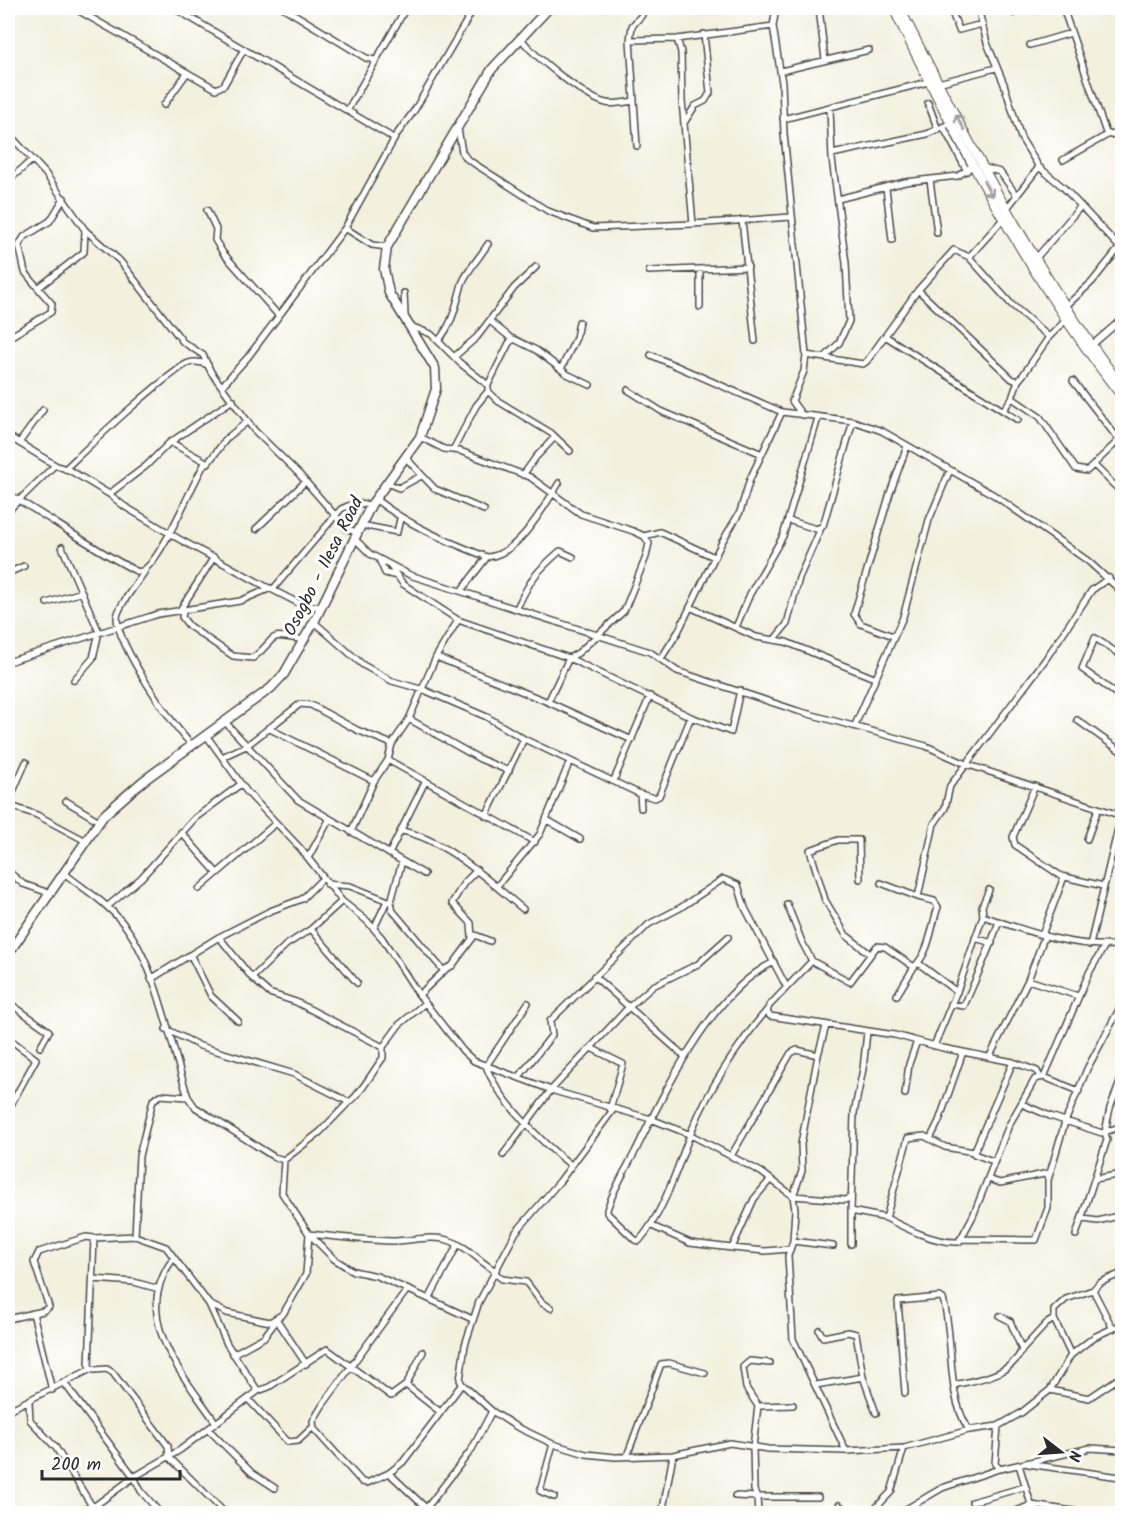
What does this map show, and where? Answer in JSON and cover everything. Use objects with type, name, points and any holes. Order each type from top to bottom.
[{"type":"main road","name":"Osogbo - Ilesa Road","points":[[8,954],[84,840],[116,803],[271,688],[291,664],[373,502],[420,436],[433,401],[437,377],[433,361],[389,293],[385,278],[387,247],[456,136],[458,126],[492,69],[549,8]]},
{"type":"main road","points":[[893,8],[928,82],[944,127],[975,165],[1004,219],[1066,320],[1122,397]]},
{"type":"main road","points":[[900,8],[938,83],[1037,257],[1066,306],[1122,386]]},
{"type":"street","points":[[74,8],[186,73],[219,89],[224,85],[244,49]]},
{"type":"street","points":[[174,8],[185,10],[244,49],[394,137]]},
{"type":"street","points":[[284,8],[360,54],[375,60]]},
{"type":"street","points":[[347,111],[406,8],[401,8]]},
{"type":"street","points":[[222,386],[279,316],[345,228],[394,137],[414,111],[474,8]]},
{"type":"street","points":[[637,146],[630,40],[632,26],[642,15],[640,8]]},
{"type":"street","points":[[776,8],[773,26],[781,71],[791,217],[806,355],[804,370],[792,401],[802,415]]},
{"type":"street","points":[[819,8],[825,60]]},
{"type":"street","points":[[950,8],[959,30],[982,24]]},
{"type":"street","points":[[978,8],[996,68],[1004,84],[1015,126],[1040,167],[1121,248],[1092,282],[1066,306]]},
{"type":"street","points":[[1014,13],[1023,8]]},
{"type":"street","points":[[1063,8],[1109,134]]},
{"type":"street","points":[[1119,8],[1122,15]]},
{"type":"street","points":[[630,40],[678,39],[773,26]]},
{"type":"street","points":[[1030,45],[1071,33]]},
{"type":"street","points":[[684,123],[695,106],[705,101],[710,91],[704,34]]},
{"type":"street","points":[[520,37],[544,64],[596,100],[608,104],[634,101]]},
{"type":"street","points":[[678,39],[681,52],[684,123],[693,224]]},
{"type":"street","points":[[781,71],[868,50]]},
{"type":"street","points":[[938,83],[996,68]]},
{"type":"street","points":[[164,105],[186,73]]},
{"type":"street","points":[[783,119],[928,82]]},
{"type":"street","points":[[928,103],[944,127],[967,171]]},
{"type":"street","points":[[825,357],[839,343],[849,321],[832,154],[830,108]]},
{"type":"street","points":[[832,154],[944,127]]},
{"type":"street","points":[[1062,160],[1109,134],[1122,132]]},
{"type":"street","points":[[8,133],[64,198],[85,230],[120,261],[183,342],[201,353],[222,386],[262,439],[347,529],[357,532],[397,532],[400,519]]},
{"type":"street","points":[[456,136],[467,159],[504,185],[562,218],[604,229],[791,217]]},
{"type":"street","points":[[8,181],[32,160]]},
{"type":"street","points":[[838,199],[905,182],[958,176],[975,165]]},
{"type":"street","points":[[1008,207],[1040,167]]},
{"type":"street","points":[[986,168],[1000,172],[1017,196]]},
{"type":"street","points":[[930,180],[938,233]]},
{"type":"street","points":[[886,188],[892,240]]},
{"type":"street","points":[[8,338],[53,309],[52,304],[25,272],[19,245],[24,237],[50,221],[64,198]]},
{"type":"street","points":[[1037,257],[1081,206]]},
{"type":"street","points":[[207,210],[216,229],[215,240],[223,253],[279,316]]},
{"type":"street","points":[[969,257],[1004,219]]},
{"type":"street","points":[[742,220],[755,341]]},
{"type":"street","points":[[345,228],[372,245],[387,247]]},
{"type":"street","points":[[38,288],[84,252],[85,230]]},
{"type":"street","points":[[438,341],[452,320],[459,303],[462,284],[488,244]]},
{"type":"street","points":[[806,355],[863,364],[918,290],[954,250],[969,257],[1011,304],[1050,337]]},
{"type":"street","points":[[454,357],[491,322],[509,294],[536,267]]},
{"type":"street","points":[[649,271],[748,267]]},
{"type":"street","points":[[700,269],[700,307]]},
{"type":"street","points":[[918,290],[1010,378],[1018,381]]},
{"type":"street","points":[[404,293],[405,316]]},
{"type":"street","points":[[1092,345],[1122,319]]},
{"type":"street","points":[[1004,409],[1012,398],[1018,381],[1050,337],[1066,320]]},
{"type":"street","points":[[491,322],[512,339],[520,340],[561,369],[590,385]]},
{"type":"street","points":[[561,369],[576,338],[579,322]]},
{"type":"street","points":[[413,327],[424,330],[438,341],[488,388],[555,437],[570,451]]},
{"type":"street","points":[[885,336],[966,389],[1004,409],[1018,420]]},
{"type":"street","points":[[453,450],[488,388],[512,339]]},
{"type":"street","points":[[651,355],[782,412],[853,421],[882,431],[994,495],[1109,578],[1122,592]]},
{"type":"street","points":[[65,469],[102,437],[117,419],[188,362],[200,362],[208,366]]},
{"type":"street","points":[[1012,398],[1041,417],[1076,468],[1083,472],[1094,465],[1121,439],[1073,381]]},
{"type":"street","points":[[628,390],[661,411],[762,454]]},
{"type":"street","points":[[109,494],[172,441],[232,400]]},
{"type":"street","points":[[1122,404],[1122,412]]},
{"type":"street","points":[[19,443],[43,410]]},
{"type":"street","points":[[662,657],[673,642],[714,557],[740,512],[750,478],[782,412]]},
{"type":"street","points":[[736,627],[750,594],[783,536],[818,418]]},
{"type":"street","points":[[192,745],[179,732],[129,652],[117,620],[118,611],[169,533],[205,463],[213,459],[214,453],[236,428],[248,421]]},
{"type":"street","points":[[774,640],[787,624],[799,578],[832,499],[853,421]]},
{"type":"street","points":[[8,436],[109,494],[124,506],[169,533],[300,604],[322,606]]},
{"type":"street","points":[[420,436],[444,449],[453,450],[538,481],[581,514],[644,536],[660,532],[714,557]]},
{"type":"street","points":[[523,475],[555,437]]},
{"type":"street","points":[[172,441],[205,463]]},
{"type":"street","points":[[893,636],[861,624],[854,614],[890,493],[907,446]]},
{"type":"street","points":[[405,458],[435,489],[484,510]]},
{"type":"street","points":[[8,511],[55,465]]},
{"type":"street","points":[[1094,465],[1122,493]]},
{"type":"street","points":[[855,725],[903,617],[929,520],[950,470]]},
{"type":"street","points":[[387,483],[399,488],[421,476]]},
{"type":"street","points":[[256,529],[305,482]]},
{"type":"street","points":[[8,662],[158,614],[240,601],[272,588],[334,516],[349,504],[373,502],[400,519],[487,557],[494,557],[521,538],[559,483]]},
{"type":"street","points":[[8,494],[134,570],[146,570]]},
{"type":"street","points":[[788,520],[806,527],[820,528]]},
{"type":"street","points":[[357,532],[379,559],[388,575],[397,576]]},
{"type":"street","points":[[548,702],[569,658],[616,619],[628,604],[649,549],[644,536]]},
{"type":"street","points":[[62,547],[64,558],[99,632],[93,658],[74,680]]},
{"type":"street","points":[[517,608],[537,570],[546,561],[562,551],[573,557]]},
{"type":"street","points":[[214,557],[182,610],[182,617],[189,626],[239,659],[253,658],[276,636],[286,635],[304,640]]},
{"type":"street","points":[[461,591],[487,557]]},
{"type":"street","points":[[379,559],[410,575],[662,657],[670,668],[798,711],[926,746],[966,764],[1122,816],[1090,945]]},
{"type":"street","points":[[390,565],[403,584],[458,620],[569,658],[728,733],[731,732],[740,690]]},
{"type":"street","points":[[8,573],[24,566]]},
{"type":"street","points":[[918,897],[934,824],[945,808],[950,786],[1045,660],[1092,590],[1109,578]]},
{"type":"street","points":[[47,603],[82,592]]},
{"type":"street","points":[[691,606],[756,637],[808,650],[874,678]]},
{"type":"street","points":[[351,832],[387,760],[392,744],[409,719],[424,690],[436,657],[458,620]]},
{"type":"street","points":[[314,621],[363,665],[392,681],[424,690],[488,717],[524,739],[614,780],[639,794],[655,798],[659,796],[691,717]]},
{"type":"street","points":[[1122,656],[1095,638],[1082,669],[1122,698]]},
{"type":"street","points":[[436,657],[548,702],[632,740]]},
{"type":"street","points":[[614,780],[650,696]]},
{"type":"street","points":[[222,757],[246,746],[294,707],[304,704],[392,744]]},
{"type":"street","points":[[409,719],[480,759],[508,771]]},
{"type":"street","points":[[1077,720],[1122,752]]},
{"type":"street","points":[[225,722],[286,790],[329,820],[423,874]]},
{"type":"street","points":[[268,728],[374,782]]},
{"type":"street","points":[[206,735],[241,784],[308,858],[327,884],[342,901],[374,928],[425,1003],[463,1051],[474,1061],[551,1090],[651,1119],[691,1135],[761,1172],[793,1196],[845,1200],[851,1197]]},
{"type":"street","points":[[486,816],[524,739]]},
{"type":"street","points":[[387,760],[535,842]]},
{"type":"street","points":[[497,886],[535,842],[547,820],[570,761]]},
{"type":"street","points":[[26,762],[8,804],[41,817],[84,840]]},
{"type":"street","points":[[389,854],[424,782]]},
{"type":"street","points":[[108,906],[141,878],[181,832],[223,794],[241,784]]},
{"type":"street","points":[[1035,786],[1013,842],[1064,877],[1103,886]]},
{"type":"street","points":[[639,794],[641,808]]},
{"type":"street","points":[[66,801],[99,821]]},
{"type":"street","points":[[1087,839],[1098,808]]},
{"type":"street","points":[[308,858],[329,820]]},
{"type":"street","points":[[547,820],[579,839]]},
{"type":"street","points":[[199,889],[276,823]]},
{"type":"street","points":[[402,831],[416,835],[477,870],[523,909]]},
{"type":"street","points":[[181,832],[217,873]]},
{"type":"street","points":[[860,879],[859,840],[838,840],[810,850],[825,900],[846,935],[870,954]]},
{"type":"street","points":[[374,928],[389,902],[402,861]]},
{"type":"street","points":[[472,938],[471,923],[452,903],[464,883],[477,870]]},
{"type":"street","points":[[8,872],[23,884],[49,893]]},
{"type":"street","points":[[63,872],[108,906],[137,944],[152,979],[188,1097],[195,1107],[209,1118],[274,1157],[284,1160]]},
{"type":"street","points":[[990,1056],[1028,980],[1064,877]]},
{"type":"street","points":[[152,979],[219,938],[270,911],[302,899],[323,878]]},
{"type":"street","points":[[519,1077],[552,1035],[550,1021],[594,976],[649,924],[680,908],[723,879],[738,885],[745,908],[786,986]]},
{"type":"street","points":[[881,883],[934,901],[938,907],[926,948],[897,995]]},
{"type":"street","points":[[327,884],[350,886],[389,902],[397,917],[445,970]]},
{"type":"street","points":[[934,1046],[957,992],[983,916],[982,906],[989,890]]},
{"type":"street","points":[[252,978],[286,945],[311,929],[342,901]]},
{"type":"street","points":[[787,904],[801,942],[812,961],[850,982],[877,946],[882,946],[957,992]]},
{"type":"street","points":[[983,916],[1068,943],[1122,945]]},
{"type":"street","points":[[951,1004],[964,1006],[992,943],[999,921]]},
{"type":"street","points":[[311,929],[357,983]]},
{"type":"street","points":[[419,995],[445,970],[472,938],[479,935],[490,941]]},
{"type":"street","points":[[503,1155],[551,1090],[628,1008],[652,986],[698,964],[728,937]]},
{"type":"street","points":[[219,938],[252,978],[269,993],[296,1002],[383,1047]]},
{"type":"street","points":[[975,938],[992,943]]},
{"type":"street","points":[[1042,1077],[1078,996],[1104,946]]},
{"type":"street","points":[[191,956],[211,996],[238,1021]]},
{"type":"street","points":[[774,962],[754,972],[741,984],[684,1056],[651,1119],[607,1210],[607,1213],[637,1241],[652,1226],[691,1135],[735,1052],[786,986],[812,961]]},
{"type":"street","points":[[594,976],[684,1056]]},
{"type":"street","points":[[1028,980],[1078,996]]},
{"type":"street","points":[[8,1002],[49,1031],[40,1047]]},
{"type":"street","points":[[528,1002],[486,1066],[489,1077],[525,1124],[571,1165]]},
{"type":"street","points":[[425,1003],[399,1025],[383,1047],[383,1059],[368,1076],[355,1099],[349,1102],[320,1132],[284,1160],[282,1193],[309,1234],[347,1268],[376,1276],[472,1319]]},
{"type":"street","points":[[960,1239],[1036,1240],[1048,1208],[1049,1173],[1065,1122],[1087,1069],[1122,1004]]},
{"type":"street","points":[[767,1010],[770,1016],[990,1056],[1037,1071],[1042,1077],[1079,1091]]},
{"type":"street","points":[[826,1026],[818,1055],[801,1144],[804,1161],[793,1196],[795,1210],[793,1241],[789,1248],[790,1315],[793,1339],[846,1451]]},
{"type":"street","points":[[166,1029],[200,1046],[294,1074],[349,1102]]},
{"type":"street","points":[[851,1244],[854,1113],[863,1070],[867,1032]]},
{"type":"street","points":[[8,1038],[36,1058],[8,1110]]},
{"type":"street","points":[[905,1094],[909,1065],[917,1041]]},
{"type":"street","points":[[591,1048],[623,1064],[612,1109],[571,1165],[516,1232],[494,1271],[472,1319],[462,1361],[460,1380],[462,1384],[492,1411],[515,1426],[553,1444],[586,1454],[673,1455],[730,1443],[753,1447],[846,1451],[904,1449],[969,1430],[998,1426],[1034,1406],[1050,1390],[1071,1355],[1086,1342],[1122,1324]]},
{"type":"street","points":[[730,1156],[791,1053],[797,1050],[818,1055]]},
{"type":"street","points":[[930,1139],[939,1121],[963,1052]]},
{"type":"street","points":[[974,1152],[1013,1062]]},
{"type":"street","points":[[852,1211],[886,1218],[950,1243],[959,1242],[988,1179],[993,1161],[1035,1079],[1042,1077]]},
{"type":"street","points":[[1076,1235],[1107,1140],[1105,1132],[1110,1108],[1122,1077]]},
{"type":"street","points":[[135,1236],[139,1156],[153,1100],[161,1095],[188,1097]]},
{"type":"street","points":[[1022,1104],[1098,1133],[1122,1126]]},
{"type":"street","points":[[886,1218],[908,1138],[924,1136],[945,1146],[974,1152],[974,1154],[993,1161]]},
{"type":"street","points":[[988,1179],[1000,1183],[1049,1173]]},
{"type":"street","points":[[1095,1179],[1122,1174]]},
{"type":"street","points":[[732,1248],[754,1199],[770,1180]]},
{"type":"street","points":[[1083,1219],[1098,1221],[1122,1215]]},
{"type":"street","points":[[652,1226],[690,1243],[765,1251],[789,1248]]},
{"type":"street","points":[[309,1234],[357,1240],[365,1238],[388,1240],[441,1238],[472,1251],[502,1279],[526,1282],[542,1303],[551,1308]]},
{"type":"street","points":[[233,1354],[264,1337],[277,1320],[306,1274],[309,1234]]},
{"type":"street","points":[[8,1319],[48,1310],[49,1306],[34,1262],[36,1254],[86,1236],[94,1238],[135,1236],[166,1247],[173,1260],[209,1304],[233,1354],[258,1391]]},
{"type":"street","points":[[91,1370],[88,1357],[94,1238]]},
{"type":"street","points":[[793,1241],[833,1246]]},
{"type":"street","points":[[429,1299],[458,1244]]},
{"type":"street","points":[[173,1260],[166,1269],[156,1302],[158,1329],[216,1423]]},
{"type":"street","points":[[1071,1355],[1054,1319],[1054,1310],[1066,1299],[1093,1290],[1100,1282],[1122,1273]]},
{"type":"street","points":[[93,1279],[134,1282],[159,1289]]},
{"type":"street","points":[[248,1399],[288,1442],[298,1441],[312,1427],[322,1406],[354,1366],[408,1290]]},
{"type":"street","points":[[1093,1290],[1113,1329]]},
{"type":"street","points":[[905,1393],[897,1303],[900,1299],[936,1297],[943,1299],[948,1316],[957,1407],[969,1430]]},
{"type":"street","points":[[209,1304],[227,1313],[267,1322],[277,1320]]},
{"type":"street","points":[[33,1313],[52,1390]]},
{"type":"street","points":[[1000,1316],[1010,1321],[1022,1350]]},
{"type":"street","points":[[954,1385],[990,1377],[1007,1368],[1046,1324],[1054,1319]]},
{"type":"street","points":[[277,1320],[306,1364]]},
{"type":"street","points":[[819,1330],[823,1337],[848,1332],[856,1334],[863,1377],[876,1413]]},
{"type":"street","points":[[73,1514],[92,1506],[134,1477],[169,1457],[258,1391],[306,1364],[327,1349],[354,1366],[390,1396],[406,1385],[423,1352]]},
{"type":"street","points":[[758,1514],[753,1447],[758,1406],[746,1388],[743,1367],[750,1361],[770,1362]]},
{"type":"street","points":[[627,1456],[661,1364],[669,1363],[705,1373]]},
{"type":"street","points":[[9,1410],[91,1370],[107,1369],[113,1373],[168,1446],[169,1457],[226,1514]]},
{"type":"street","points":[[1050,1390],[1089,1398],[1122,1376]]},
{"type":"street","points":[[816,1385],[863,1377]]},
{"type":"street","points":[[64,1384],[134,1477],[141,1491],[161,1514]]},
{"type":"street","points":[[312,1427],[362,1482],[367,1483],[389,1473],[415,1447],[439,1411],[462,1384]]},
{"type":"street","points":[[406,1385],[439,1411]]},
{"type":"street","points":[[29,1402],[30,1420],[56,1448],[92,1506]]},
{"type":"street","points":[[758,1406],[793,1405]]},
{"type":"street","points":[[422,1514],[425,1507],[436,1497],[472,1449],[492,1411]]},
{"type":"street","points":[[998,1426],[995,1464],[999,1468]]},
{"type":"street","points":[[208,1429],[252,1473],[275,1488]]},
{"type":"street","points":[[553,1444],[540,1491],[554,1497]]},
{"type":"street","points":[[898,1514],[942,1488],[999,1468],[1026,1464],[1090,1448],[1122,1450]]},
{"type":"street","points":[[870,1514],[891,1492],[904,1449]]},
{"type":"street","points":[[662,1514],[673,1455]]},
{"type":"street","points":[[1026,1464],[1041,1468],[1120,1477]]},
{"type":"street","points":[[1019,1465],[1034,1514]]},
{"type":"street","points":[[389,1473],[425,1507]]},
{"type":"street","points":[[972,1502],[1024,1486]]},
{"type":"street","points":[[735,1496],[818,1497]]},
{"type":"street","points":[[839,1505],[853,1514]]},
{"type":"street","points":[[1009,1514],[1031,1505],[1094,1514]]}]
